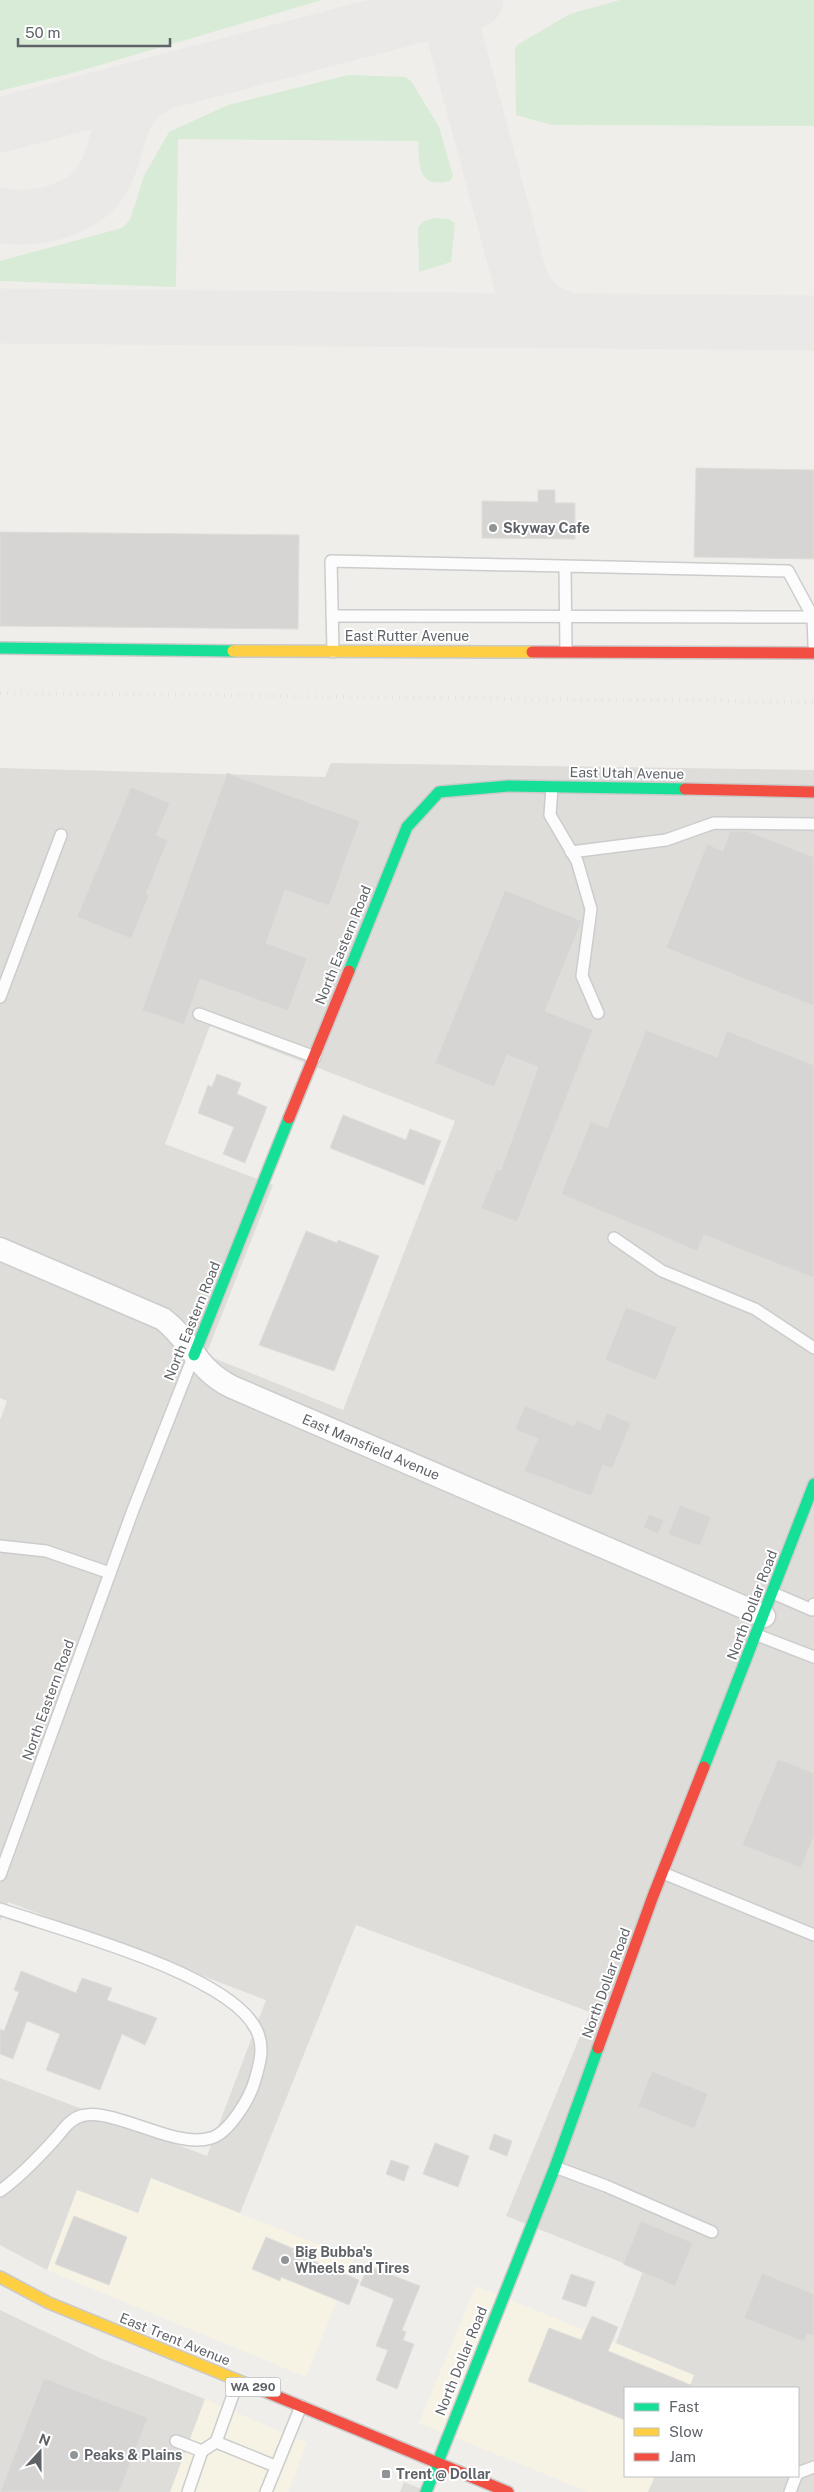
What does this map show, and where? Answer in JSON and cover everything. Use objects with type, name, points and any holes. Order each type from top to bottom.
[{"type":"street","name":"East Rutter Avenue","points":[[0,648],[332,652],[814,653]]},
{"type":"street","name":"East Utah Avenue","points":[[439,792],[508,786],[814,792]]},
{"type":"street","name":"North Eastern Road","points":[[194,1355],[407,827],[439,792]]},
{"type":"street","name":"East Mansfield Avenue","points":[[0,1249],[158,1316],[176,1330],[210,1374],[232,1387],[760,1626]]},
{"type":"street","name":"North Dollar Road","points":[[426,2492],[554,2167],[663,1873],[773,1593],[809,1510],[814,1484]]},
{"type":"street","name":"East Trent Avenue","points":[[0,2277],[49,2303],[508,2492]]},
{"type":"lane","points":[[332,652],[331,561],[788,571],[813,617],[814,645]]},
{"type":"lane","points":[[565,567],[566,652]]},
{"type":"lane","points":[[332,616],[813,617]]},
{"type":"lane","points":[[552,787],[550,815],[577,862],[591,909],[582,976],[598,1014]]},
{"type":"lane","points":[[571,852],[666,840],[714,823],[814,824]]},
{"type":"lane","points":[[0,997],[61,835]]},
{"type":"lane","points":[[199,1014],[315,1057]]},
{"type":"lane","points":[[614,1238],[662,1271],[755,1309],[814,1348]]},
{"type":"lane","name":"North Eastern Road","points":[[0,1875],[110,1572],[194,1355]]},
{"type":"lane","points":[[0,1546],[46,1551],[110,1572]]},
{"type":"lane","points":[[773,1593],[813,1608]]},
{"type":"lane","points":[[760,1626],[814,1657]]},
{"type":"lane","points":[[663,1873],[814,1935]]},
{"type":"lane","points":[[0,1909],[161,1964],[206,1985],[235,2003],[256,2029],[262,2055],[252,2092],[232,2121],[217,2136],[208,2139],[180,2139],[92,2112],[73,2119],[17,2179],[0,2191]]},
{"type":"lane","points":[[554,2167],[606,2186],[712,2232]]},
{"type":"lane","points":[[188,2492],[202,2451],[216,2442],[238,2381]]},
{"type":"lane","points":[[266,2492],[301,2406]]},
{"type":"lane","points":[[176,2442],[202,2451]]},
{"type":"lane","points":[[216,2442],[275,2466]]},
{"type":"lane","points":[[799,2473],[814,2467]]},
{"type":"lane","points":[[790,2492],[796,2477]]},
{"type":"shaded area","points":[[331,763],[814,770],[814,2492],[648,2492],[655,2477],[799,2477],[799,2387],[689,2387],[694,2375],[616,2343],[643,2271],[506,2216],[590,2012],[356,1925],[240,2213],[151,2178],[138,2213],[77,2190],[47,2270],[0,2245],[0,2078],[207,2156],[266,2000],[8,1902],[0,1921],[0,1420],[7,1401],[0,1398],[0,768],[325,777]],"holes":[[[210,1026],[455,1121],[343,1410],[206,1355],[273,1185],[165,1144]]]},
{"type":"shaded area","points":[[151,2178],[354,2259],[306,2377],[47,2270],[77,2189],[138,2213]]},
{"type":"shaded area","points":[[476,2286],[694,2375],[689,2387],[624,2387],[624,2477],[655,2477],[648,2492],[589,2492],[419,2423]]},
{"type":"shaded area","points":[[0,2310],[100,2358],[205,2399],[170,2492],[0,2492]]},
{"type":"shaded area","points":[[205,2399],[307,2443],[288,2492],[170,2492]]},
{"type":"shaded area","points":[[404,2482],[429,2492],[400,2492]]},
{"type":"green space","points":[[0,0],[322,0],[76,72],[0,91]]},
{"type":"green space","points":[[620,0],[814,0],[814,126],[552,125],[516,115],[515,49],[517,45],[570,14]]},
{"type":"green space","points":[[348,75],[405,77],[411,81],[439,127],[453,176],[450,181],[439,183],[425,178],[420,166],[418,141],[178,139],[176,287],[0,281],[0,261],[122,228],[130,220],[144,176],[169,132],[228,105]]},
{"type":"green space","points":[[436,218],[449,219],[455,223],[451,262],[419,272],[418,227],[424,221]]},
{"type":"building","points":[[696,468],[814,470],[814,559],[694,557]]},
{"type":"building","points":[[538,490],[555,490],[555,503],[575,503],[575,539],[482,538],[482,501],[538,502]]},
{"type":"building","points":[[0,532],[299,535],[298,629],[0,626]]},
{"type":"building","points":[[227,773],[360,821],[329,906],[285,890],[266,943],[307,958],[288,1011],[200,979],[184,1025],[142,1010]]},
{"type":"building","points":[[131,787],[170,803],[156,835],[168,840],[146,894],[149,895],[131,939],[77,917]]},
{"type":"building","points":[[730,831],[747,831],[814,857],[814,1006],[666,948],[707,844],[723,851]]},
{"type":"building","points":[[505,890],[582,921],[545,1011],[593,1030],[517,1222],[481,1208],[497,1169],[501,1170],[538,1067],[507,1055],[494,1087],[435,1063]]},
{"type":"building","points":[[646,1030],[717,1057],[727,1031],[814,1065],[814,1278],[704,1235],[697,1251],[561,1194],[591,1121],[607,1128]]},
{"type":"building","points":[[217,1074],[241,1083],[237,1094],[267,1107],[245,1163],[223,1154],[234,1127],[198,1113],[208,1085],[212,1087]]},
{"type":"building","points":[[343,1115],[406,1140],[410,1129],[441,1141],[424,1185],[330,1148]]},
{"type":"building","points":[[306,1231],[337,1243],[338,1240],[379,1256],[334,1371],[259,1345]]},
{"type":"building","points":[[626,1307],[677,1327],[656,1380],[605,1360]]},
{"type":"building","points":[[525,1406],[574,1426],[576,1420],[600,1430],[607,1413],[631,1423],[612,1469],[603,1465],[591,1496],[524,1471],[538,1439],[515,1429]]},
{"type":"building","points":[[680,1505],[711,1517],[700,1546],[668,1534]]},
{"type":"building","points":[[649,1514],[664,1520],[658,1534],[643,1527]]},
{"type":"building","points":[[778,1759],[814,1773],[814,1836],[801,1868],[742,1845]]},
{"type":"building","points":[[21,1971],[76,1993],[82,1978],[112,1988],[107,2000],[157,2018],[145,2045],[122,2034],[100,2090],[46,2070],[60,2034],[27,2021],[13,2059],[0,2054],[0,2029],[4,2031],[19,1992],[14,1990]]},
{"type":"building","points":[[652,2071],[708,2094],[694,2129],[638,2106]]},
{"type":"building","points":[[494,2134],[512,2141],[507,2156],[489,2149]]},
{"type":"building","points":[[435,2143],[469,2156],[458,2187],[423,2174]]},
{"type":"building","points":[[391,2160],[409,2166],[404,2181],[386,2174]]},
{"type":"building","points":[[74,2216],[127,2237],[109,2285],[55,2264]]},
{"type":"building","points":[[641,2221],[693,2243],[675,2286],[623,2264]]},
{"type":"building","name":"Big Bubba's Wheels and Tires","points":[[266,2237],[294,2249],[292,2252],[359,2280],[349,2305],[281,2277],[280,2281],[252,2269]]},
{"type":"building","points":[[368,2266],[420,2286],[402,2330],[406,2332],[403,2340],[414,2344],[397,2389],[376,2380],[388,2350],[376,2346],[394,2299],[360,2285]]},
{"type":"building","points":[[762,2273],[814,2294],[814,2336],[807,2334],[804,2342],[744,2318]]},
{"type":"building","points":[[571,2274],[595,2282],[586,2307],[562,2299]]},
{"type":"building","points":[[592,2316],[618,2327],[608,2351],[696,2387],[624,2387],[624,2420],[528,2381],[549,2328],[581,2340]]},
{"type":"building","name":"Peaks & Plains","points":[[44,2378],[148,2418],[119,2492],[0,2492]]},
{"type":"taxiway","points":[[445,0],[521,282],[525,290],[541,307],[554,315],[570,321]]},
{"type":"taxiway","points":[[0,125],[476,0]]},
{"type":"taxiway","points":[[0,215],[14,217],[45,215],[75,204],[88,196],[106,173],[127,113],[144,94],[158,84]]},
{"type":"taxiway","points":[[0,316],[814,323]]},
{"type":"railway","points":[[0,693],[814,702]]},
{"type":"traffic: fast","points":[[0,648],[233,651]]},
{"type":"traffic: fast","points":[[349,971],[407,827],[439,792],[508,786],[685,789]]},
{"type":"traffic: fast","points":[[194,1355],[289,1118]]},
{"type":"traffic: fast","points":[[704,1767],[814,1484]]},
{"type":"traffic: fast","points":[[426,2492],[555,2167],[598,2048]]},
{"type":"traffic: slow","points":[[233,651],[532,652]]},
{"type":"traffic: slow","points":[[0,2277],[49,2303],[264,2391]]},
{"type":"traffic: jam","points":[[532,652],[814,653]]},
{"type":"traffic: jam","points":[[685,789],[814,792]]},
{"type":"traffic: jam","points":[[289,1118],[349,971]]},
{"type":"traffic: jam","points":[[598,2048],[653,1896],[704,1767]]},
{"type":"traffic: jam","points":[[264,2391],[508,2492]]},
{"type":"place","name":"Skyway Cafe","points":[[493,528]]},
{"type":"place","name":"Big Bubba's Wheels and Tires","points":[[285,2260]]},
{"type":"place","name":"Peaks & Plains","points":[[74,2455]]},
{"type":"place","name":"Trent @ Dollar","points":[[386,2474]]}]
